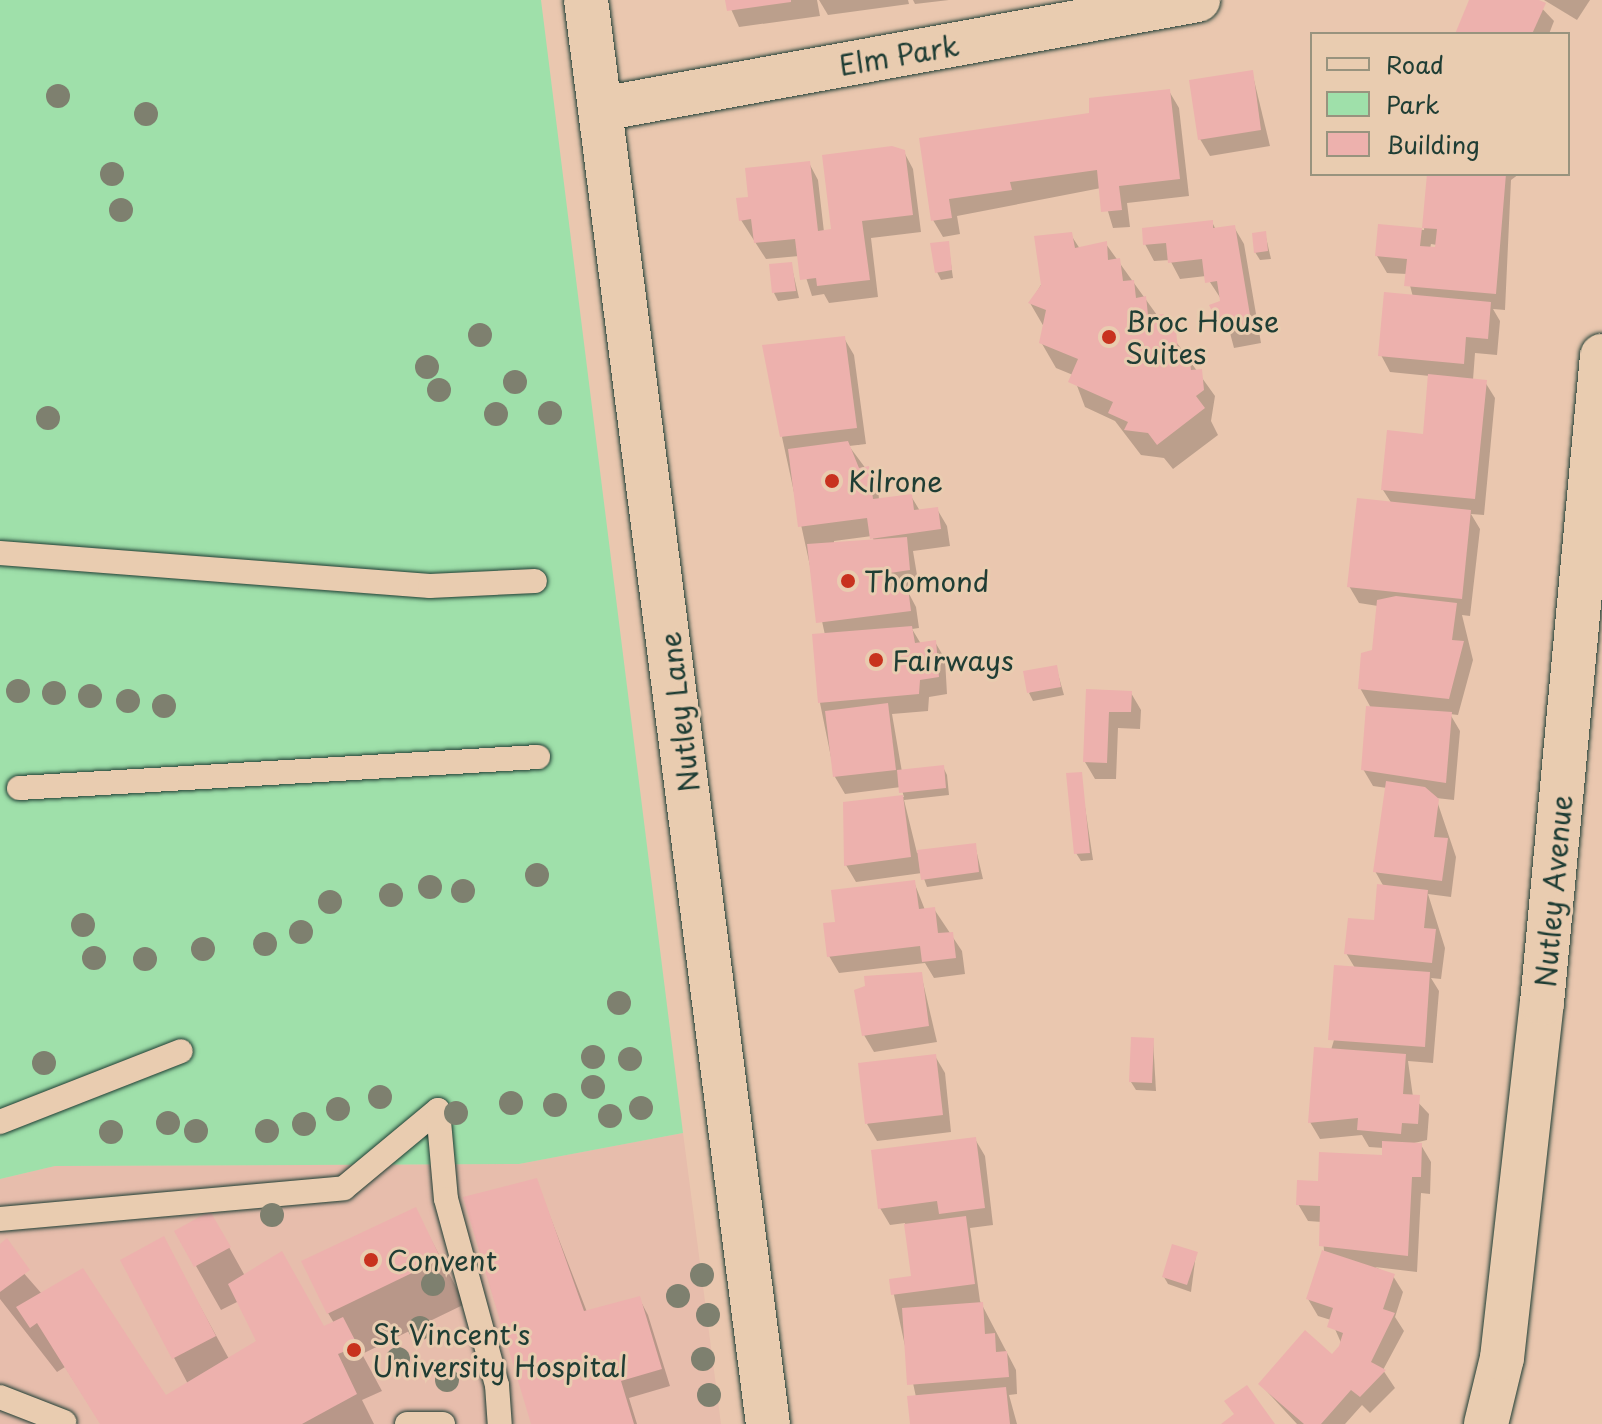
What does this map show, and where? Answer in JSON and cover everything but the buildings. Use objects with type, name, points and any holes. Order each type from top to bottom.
[{"type":"street","name":"Nutley Lane","points":[[586,0],[768,1424]]},
{"type":"street","name":"Elm Park","points":[[601,109],[1198,0]]},
{"type":"street","name":"Nutley Avenue","points":[[1486,1424],[1502,1358],[1542,1003],[1602,356]]},
{"type":"lane","points":[[0,553],[430,586],[535,581]]},
{"type":"lane","points":[[19,788],[538,757]]},
{"type":"lane","points":[[0,1122],[181,1051]]},
{"type":"lane","points":[[0,1219],[344,1188],[438,1110],[446,1199],[497,1385],[500,1424]]},
{"type":"lane","points":[[0,1397],[64,1422]]},
{"type":"lane","points":[[407,1424],[443,1424]]},
{"type":"shaded area","name":"St Vincent's University Hospital","points":[[683,1133],[721,1424],[0,1424],[0,1179],[55,1166],[519,1164]]},
{"type":"green space","points":[[0,0],[541,0],[683,1133],[519,1164],[55,1166],[0,1179]]},
{"type":"place","name":"Broc House Suites","points":[[1109,337]]},
{"type":"place","name":"Kilrone","points":[[832,481]]},
{"type":"place","name":"Thomond","points":[[848,581]]},
{"type":"place","name":"Fairways","points":[[876,660]]},
{"type":"place","name":"Convent","points":[[371,1260]]},
{"type":"place","name":"St Vincent's University Hospital","points":[[354,1350]]}]
